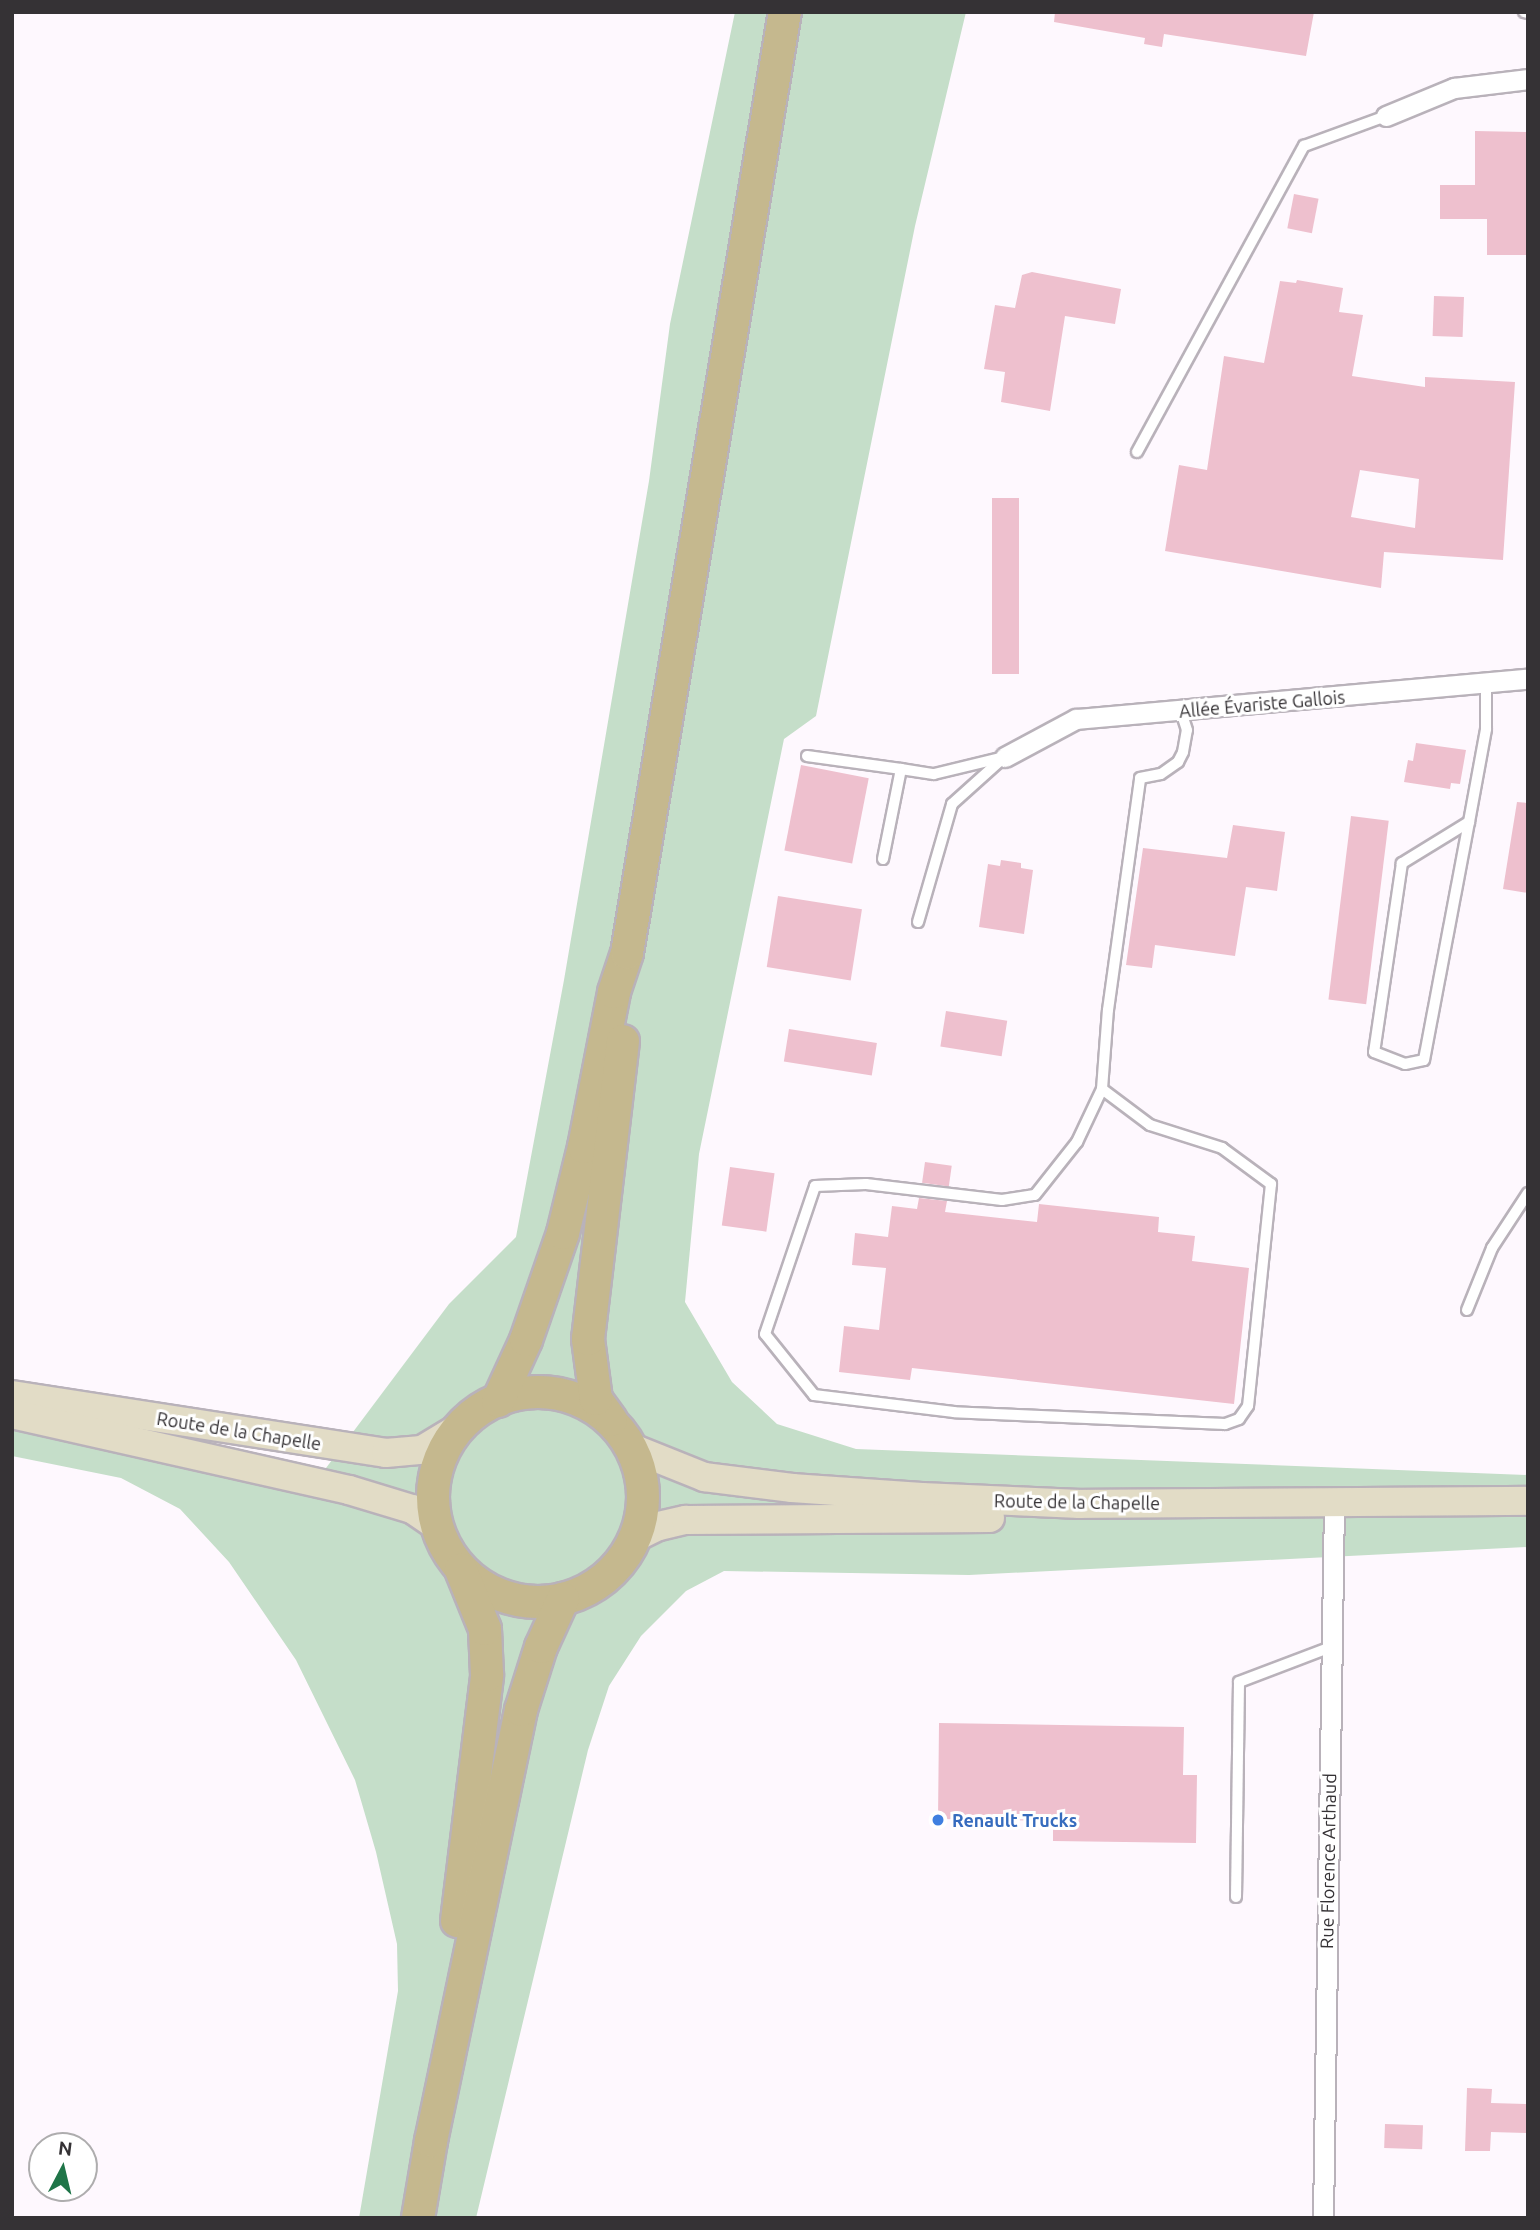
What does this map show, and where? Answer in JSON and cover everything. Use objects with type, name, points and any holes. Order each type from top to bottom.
[{"type":"main road","points":[[498,1401],[526,1340],[563,1233],[584,1147],[614,992],[627,953],[785,12]]},
{"type":"main road","points":[[459,1567],[481,1586],[507,1598],[535,1603],[564,1600],[594,1587],[619,1566],[636,1537],[644,1508],[642,1477],[632,1448],[596,1399],[588,1339],[602,1240],[628,996],[627,953]]},
{"type":"main road","points":[[431,2141],[487,1675],[485,1629],[459,1567],[446,1548],[437,1526],[433,1491],[441,1457],[460,1427],[477,1412],[498,1401],[527,1393],[558,1394],[588,1404],[612,1423]]},
{"type":"main road","name":"Route de la Chapelle","points":[[12,1395],[386,1453],[422,1450],[460,1427]]},
{"type":"main road","name":"Route de la Chapelle","points":[[12,1414],[349,1490],[412,1509],[437,1526]]},
{"type":"main road","name":"Route de la Chapelle","points":[[632,1448],[704,1477],[792,1488],[1080,1504],[1528,1518]]},
{"type":"main road","name":"Route de la Chapelle","points":[[636,1537],[659,1526],[686,1520],[1334,1511],[1528,1502]]},
{"type":"main road","points":[[418,2218],[431,2141],[521,1710],[541,1647],[564,1600]]},
{"type":"street","points":[[1386,116],[1454,88],[1528,79]]},
{"type":"street","name":"Allée Évariste Gallois","points":[[1005,757],[1076,719],[1528,679]]},
{"type":"street","name":"Rue Florence Arthaud","points":[[1322,2218],[1334,1511]]},
{"type":"lane","points":[[1137,452],[1304,146],[1386,116]]},
{"type":"lane","points":[[1469,822],[1402,863],[1374,1052],[1405,1064],[1424,1060],[1469,822],[1486,729],[1486,682]]},
{"type":"lane","points":[[1102,1089],[1150,1125],[1222,1149],[1271,1184],[1248,1406],[1239,1419],[1225,1424],[954,1412],[814,1395],[765,1334],[815,1186],[866,1184],[1002,1200],[1035,1195],[1077,1142],[1102,1089],[1128,847],[1140,778],[1161,774],[1170,769],[1184,752],[1187,730],[1181,710]]},
{"type":"lane","points":[[807,756],[934,774],[1005,757]]},
{"type":"lane","points":[[918,922],[952,804],[1005,757]]},
{"type":"lane","points":[[883,859],[901,769]]},
{"type":"lane","points":[[1466,1310],[1492,1248],[1528,1193]]},
{"type":"lane","points":[[1236,1897],[1239,1682],[1331,1647]]},
{"type":"green space","points":[[735,12],[966,12],[915,226],[816,716],[784,739],[699,1154],[685,1302],[732,1382],[777,1424],[856,1449],[1528,1475],[1528,1547],[969,1575],[724,1571],[686,1591],[641,1636],[609,1686],[588,1750],[476,2218],[359,2218],[398,1991],[397,1944],[376,1852],[355,1780],[296,1660],[229,1562],[180,1509],[121,1478],[12,1456],[12,1425],[311,1488],[449,1304],[516,1237],[564,980],[649,481],[670,324]]},
{"type":"building","points":[[1055,12],[1314,12],[1306,56],[1164,34],[1162,47],[1144,44],[1145,38],[1054,22]]},
{"type":"building","points":[[1475,131],[1528,132],[1528,255],[1487,255],[1487,219],[1440,219],[1440,185],[1475,185]]},
{"type":"building","points":[[1294,194],[1319,199],[1312,233],[1287,228]]},
{"type":"building","points":[[1032,272],[1121,289],[1115,324],[1065,316],[1050,411],[1001,402],[1005,372],[984,369],[995,305],[1015,308],[1022,275]]},
{"type":"building","points":[[1297,280],[1343,288],[1339,312],[1363,315],[1352,376],[1425,387],[1425,377],[1515,382],[1503,560],[1384,552],[1381,588],[1165,551],[1179,465],[1207,470],[1224,356],[1264,363],[1280,281],[1296,283]],"holes":[[[1360,470],[1419,479],[1415,528],[1351,517]]]},
{"type":"building","points":[[1434,296],[1464,297],[1463,337],[1433,336]]},
{"type":"building","points":[[992,498],[1019,498],[1019,674],[992,674]]},
{"type":"building","points":[[1416,743],[1466,750],[1460,784],[1451,783],[1450,789],[1404,782],[1408,760],[1413,761]]},
{"type":"building","points":[[801,765],[869,778],[852,864],[784,850]]},
{"type":"building","points":[[1517,802],[1528,803],[1528,893],[1503,889]]},
{"type":"building","points":[[1351,816],[1389,821],[1366,1004],[1328,1000]]},
{"type":"building","points":[[1233,825],[1285,832],[1277,891],[1246,887],[1235,956],[1155,945],[1152,968],[1126,965],[1143,848],[1227,858]]},
{"type":"building","points":[[1001,860],[1021,863],[1021,868],[1033,870],[1024,934],[979,927],[988,864],[1000,866]]},
{"type":"building","points":[[778,896],[862,909],[851,980],[767,967]]},
{"type":"building","points":[[946,1011],[1007,1021],[1002,1056],[940,1047]]},
{"type":"building","points":[[789,1029],[877,1043],[872,1076],[784,1062]]},
{"type":"building","points":[[925,1162],[952,1166],[949,1187],[922,1183]]},
{"type":"building","points":[[730,1167],[775,1173],[766,1232],[722,1225]]},
{"type":"building","points":[[919,1198],[947,1201],[945,1212],[1037,1222],[1039,1204],[1159,1217],[1158,1232],[1195,1236],[1192,1261],[1249,1268],[1234,1404],[912,1368],[910,1380],[839,1372],[844,1326],[879,1330],[886,1268],[852,1265],[855,1233],[888,1237],[892,1206],[917,1209]]},
{"type":"building","points":[[939,1723],[1184,1727],[1183,1775],[1197,1775],[1196,1843],[1053,1841],[1053,1821],[938,1819]]},
{"type":"building","points":[[1467,2088],[1492,2089],[1491,2103],[1528,2104],[1528,2133],[1491,2132],[1490,2151],[1465,2151]]},
{"type":"building","points":[[1385,2124],[1423,2125],[1422,2149],[1384,2148]]},
{"type":"place","name":"Renault Trucks","points":[[938,1820]]}]
